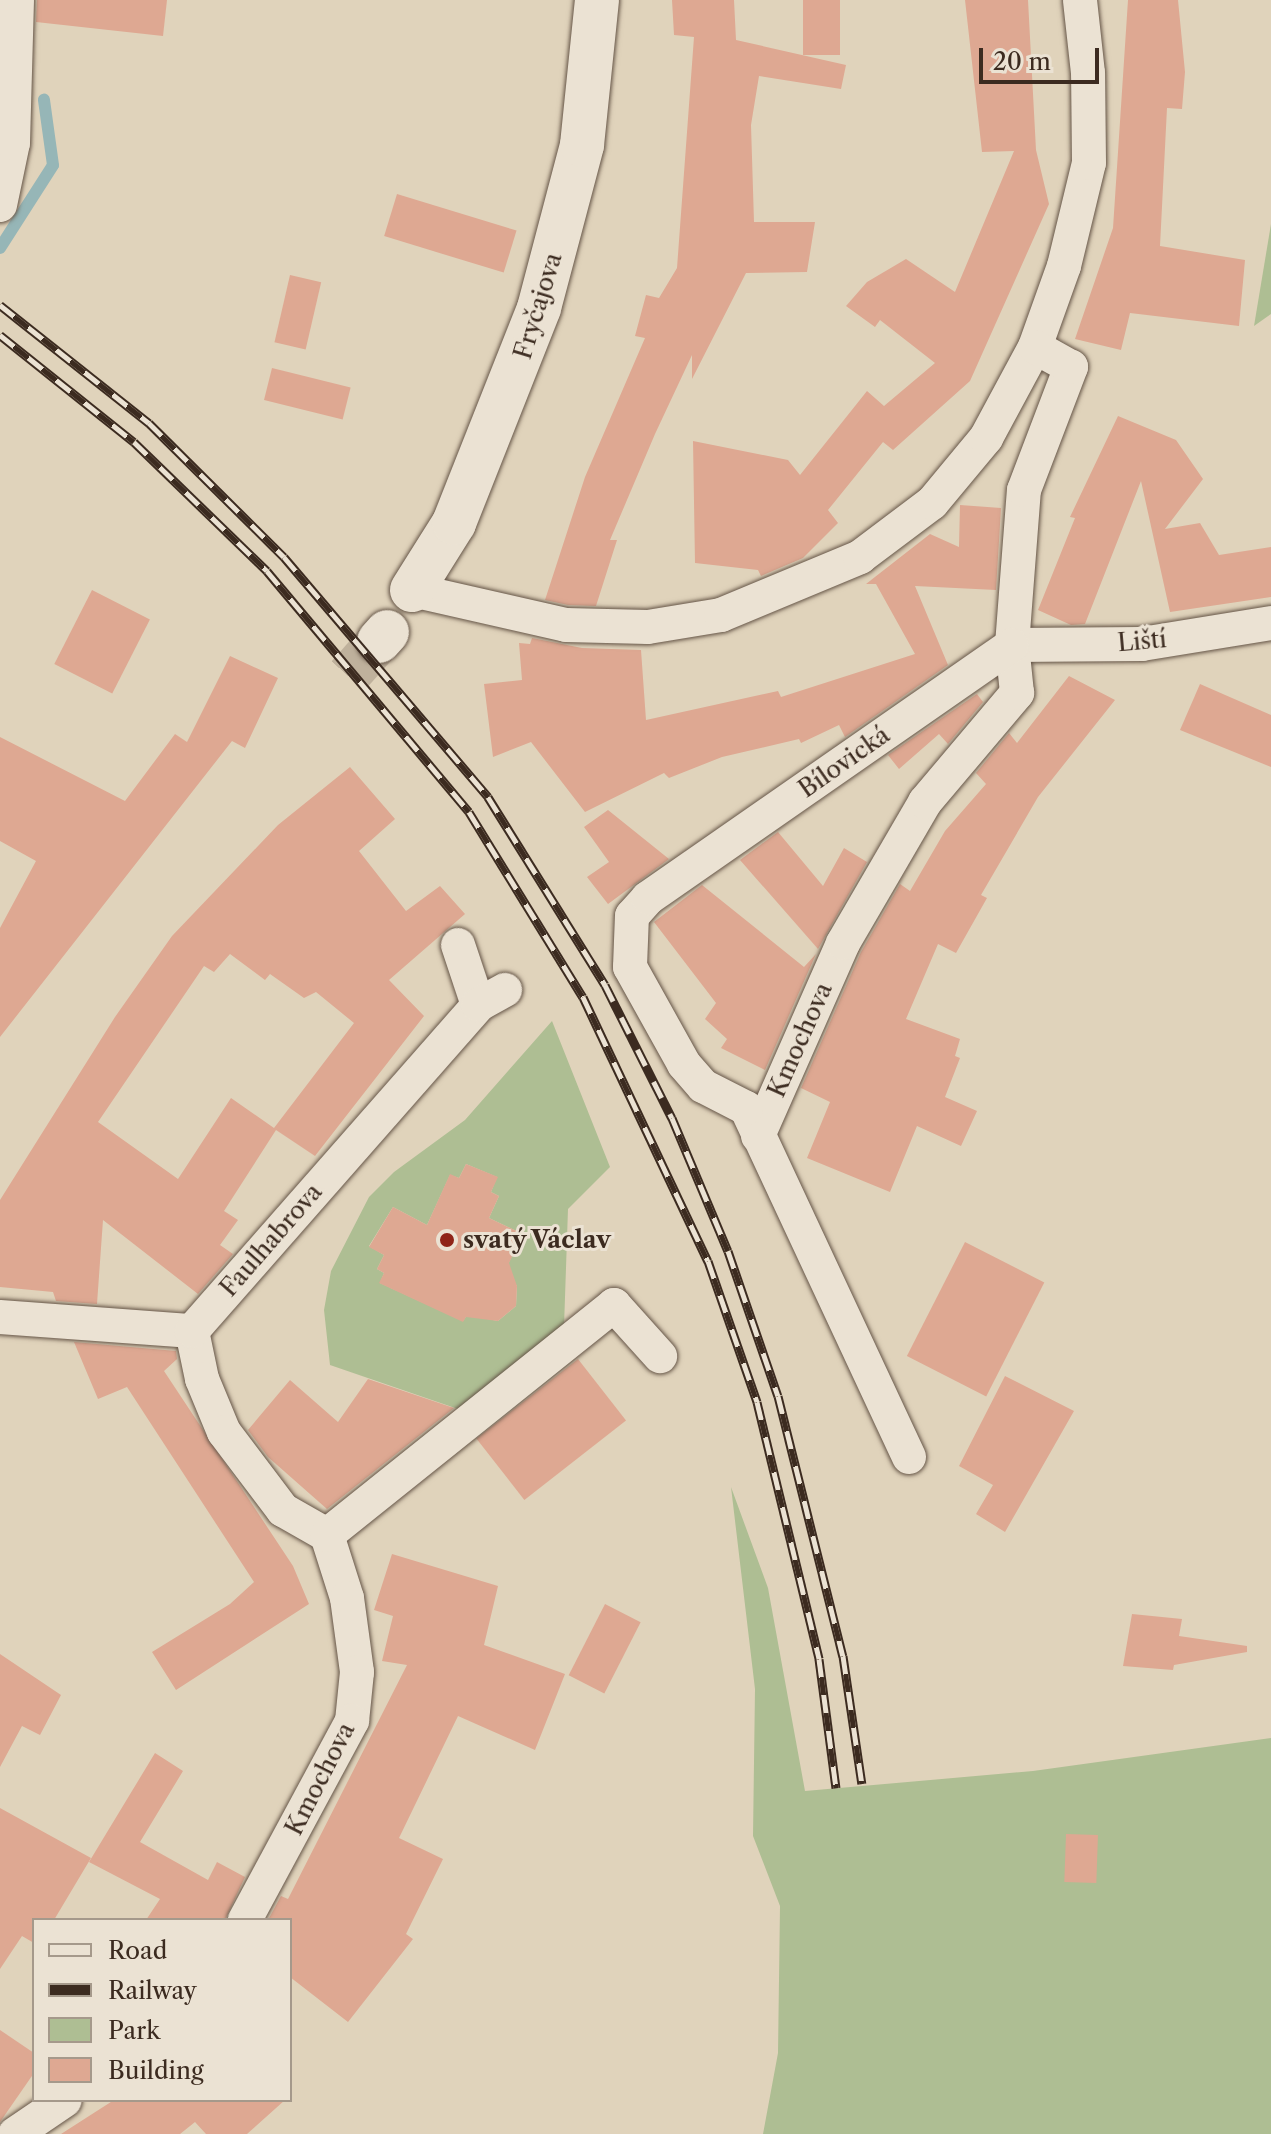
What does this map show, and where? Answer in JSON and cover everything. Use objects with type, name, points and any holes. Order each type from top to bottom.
[{"type":"main road","name":"Fryčajova","points":[[412,590],[454,523],[539,308],[582,145],[597,0]]},
{"type":"street","points":[[0,205],[13,143],[17,0]]},
{"type":"street","points":[[412,590],[566,625],[648,627],[721,615],[788,590],[860,557],[932,503],[986,438],[1035,347],[1064,266],[1089,163],[1088,73],[1080,0]]},
{"type":"street","points":[[1012,645],[1024,490],[1071,367],[1035,347]]},
{"type":"street","name":"Liští","points":[[1012,645],[1142,644],[1271,623]]},
{"type":"street","name":"Kmochova","points":[[758,1136],[843,943],[925,802],[1017,693],[1012,645]]},
{"type":"street","name":"Bílovická","points":[[758,1136],[746,1108],[703,1086],[684,1064],[630,967],[632,916],[648,898],[1012,645]]},
{"type":"street","name":"Faulhabrova","points":[[192,1331],[491,997],[458,945]]},
{"type":"street","points":[[758,1136],[909,1457]]},
{"type":"street","points":[[0,1317],[192,1331],[202,1379],[224,1432],[283,1510],[327,1535],[614,1305],[660,1356]]},
{"type":"street","name":"Kmochova","points":[[246,1918],[352,1721],[357,1672],[347,1598],[327,1535]]},
{"type":"street","points":[[15,2134],[62,2102]]},
{"type":"green space","points":[[1271,224],[1271,314],[1254,326]]},
{"type":"green space","points":[[552,1021],[610,1167],[568,1209],[564,1327],[458,1409],[330,1365],[324,1310],[331,1271],[369,1197],[394,1172],[465,1120]],"holes":[[[466,1164],[497,1177],[491,1192],[499,1196],[489,1218],[523,1234],[505,1270],[517,1286],[516,1306],[498,1321],[467,1315],[463,1321],[380,1283],[384,1273],[377,1269],[384,1255],[369,1246],[393,1207],[427,1225],[450,1175],[459,1178]]]},
{"type":"green space","points":[[731,1487],[768,1588],[805,1791],[1033,1771],[1271,1738],[1271,2134],[763,2134],[778,2053],[780,1906],[753,1836],[755,1689]]},
{"type":"building","points":[[37,0],[167,0],[163,36],[36,22]]},
{"type":"building","points":[[672,0],[734,0],[736,40],[846,65],[841,89],[759,76],[751,125],[754,222],[815,222],[807,272],[746,273],[692,379],[692,355],[655,434],[610,540],[617,540],[596,606],[568,605],[545,600],[585,477],[645,338],[635,336],[646,295],[659,298],[677,268],[694,37],[674,35]]},
{"type":"building","points":[[803,0],[840,0],[840,55],[803,55]]},
{"type":"building","points":[[965,0],[1028,0],[1036,150],[1049,204],[970,381],[893,450],[883,442],[828,510],[838,523],[803,558],[761,576],[758,570],[695,563],[693,441],[788,460],[800,475],[867,391],[884,406],[935,363],[880,320],[875,327],[846,306],[867,282],[906,259],[955,292],[1014,151],[982,152]]},
{"type":"building","points":[[1128,0],[1178,0],[1185,72],[1182,109],[1167,108],[1160,246],[1245,260],[1239,326],[1130,313],[1121,350],[1075,339],[1113,228]]},
{"type":"building","points":[[397,194],[517,231],[504,273],[384,236]]},
{"type":"building","points":[[290,275],[321,282],[306,349],[274,342]]},
{"type":"building","points":[[272,368],[351,388],[343,420],[264,400]]},
{"type":"building","points":[[1118,416],[1176,440],[1203,479],[1165,529],[1200,523],[1219,555],[1271,547],[1271,597],[1170,612],[1141,481],[1085,624],[1071,625],[1038,610],[1075,518],[1070,517]]},
{"type":"building","points":[[960,505],[1001,508],[996,590],[915,586],[948,665],[845,737],[839,725],[801,743],[799,739],[722,757],[669,778],[664,773],[585,812],[531,742],[493,757],[484,684],[522,680],[519,643],[530,644],[532,638],[582,648],[641,650],[646,720],[778,691],[781,697],[915,654],[876,584],[866,584],[930,534],[959,547]]},
{"type":"building","points":[[92,590],[150,620],[112,693],[54,664]]},
{"type":"building","points":[[230,656],[278,678],[245,748],[232,741],[0,1037],[0,928],[36,861],[0,841],[0,737],[125,801],[175,734],[187,742]]},
{"type":"building","points":[[1069,676],[1115,700],[1038,797],[981,895],[987,898],[956,953],[938,944],[906,1019],[960,1039],[955,1056],[960,1058],[945,1097],[977,1111],[961,1146],[917,1126],[890,1192],[807,1158],[830,1102],[801,1088],[861,952],[900,884],[910,891],[945,831],[986,784],[976,773],[1009,733],[1017,743]]},
{"type":"building","points":[[1200,684],[1271,715],[1271,767],[1180,730]]},
{"type":"building","points":[[977,694],[983,702],[948,744],[939,734],[899,769],[888,755]]},
{"type":"building","points":[[350,767],[395,819],[359,851],[406,911],[440,886],[465,914],[389,980],[424,1016],[315,1156],[276,1130],[224,1211],[238,1220],[220,1245],[233,1254],[198,1294],[103,1220],[97,1304],[56,1301],[53,1292],[0,1287],[0,1200],[115,1017],[172,936],[278,825]],"holes":[[[230,954],[265,980],[270,974],[304,998],[316,992],[354,1023],[274,1128],[231,1098],[178,1179],[98,1122],[204,966],[214,972]]]},
{"type":"building","points":[[608,810],[669,859],[608,904],[587,877],[609,862],[584,827]]},
{"type":"building","points":[[778,832],[823,886],[844,848],[867,862],[818,949],[740,860]]},
{"type":"building","points":[[702,885],[804,967],[816,954],[765,1070],[721,1048],[727,1039],[705,1019],[716,1003],[654,922]]},
{"type":"building","name":"svatý Václav","points":[[466,1164],[498,1177],[491,1192],[499,1196],[489,1218],[523,1234],[509,1263],[517,1286],[516,1306],[498,1321],[466,1317],[463,1322],[379,1283],[384,1273],[377,1269],[384,1255],[369,1247],[393,1207],[427,1225],[450,1174],[459,1178]]},
{"type":"building","points":[[965,1242],[1044,1282],[986,1396],[907,1356]]},
{"type":"building","points":[[74,1342],[176,1351],[177,1359],[164,1371],[293,1566],[309,1604],[176,1690],[152,1652],[230,1604],[254,1582],[127,1387],[98,1399]]},
{"type":"building","points":[[578,1359],[626,1420],[524,1500],[476,1438]]},
{"type":"building","points":[[1005,1376],[1074,1411],[1005,1532],[976,1514],[993,1485],[959,1466]]},
{"type":"building","points":[[368,1379],[454,1408],[327,1509],[268,1457],[248,1430],[290,1380],[338,1422]]},
{"type":"building","points":[[392,1554],[498,1586],[484,1645],[565,1674],[535,1750],[458,1716],[399,1838],[443,1859],[406,1934],[413,1939],[348,2022],[292,1979],[292,1918],[269,1918],[281,1896],[288,1899],[407,1665],[382,1661],[393,1616],[374,1610]]},
{"type":"building","points":[[605,1604],[641,1622],[604,1693],[569,1675]]},
{"type":"building","points":[[1132,1614],[1182,1619],[1179,1636],[1247,1646],[1247,1652],[1174,1665],[1173,1670],[1123,1666]]},
{"type":"building","points":[[0,1654],[61,1695],[40,1735],[22,1726],[0,1767]]},
{"type":"building","points":[[155,1753],[183,1771],[140,1842],[208,1880],[217,1862],[245,1877],[226,1918],[147,1918],[160,1899],[89,1862]]},
{"type":"building","points":[[0,1808],[91,1858],[55,1918],[32,1918],[32,1942],[22,1936],[0,1969]]},
{"type":"building","points":[[1066,1834],[1098,1835],[1096,1883],[1064,1882]]},
{"type":"building","points":[[0,2030],[32,2052],[32,2076],[0,2122]]},
{"type":"building","points":[[111,2102],[283,2102],[247,2134],[206,2134],[195,2122],[180,2134],[61,2134]]},
{"type":"waterway","points":[[0,248],[53,165],[44,100]]},
{"type":"tunnel","points":[[348,676],[379,641]]},
{"type":"railway","points":[[0,305],[149,423],[284,557],[488,797],[605,985],[672,1118],[728,1251],[778,1396],[843,1656],[862,1784]]},
{"type":"railway","points":[[0,335],[134,442],[267,571],[469,812],[583,997],[708,1261],[757,1402],[819,1659],[836,1788]]},
{"type":"place","name":"svatý Václav","points":[[447,1240]]}]
